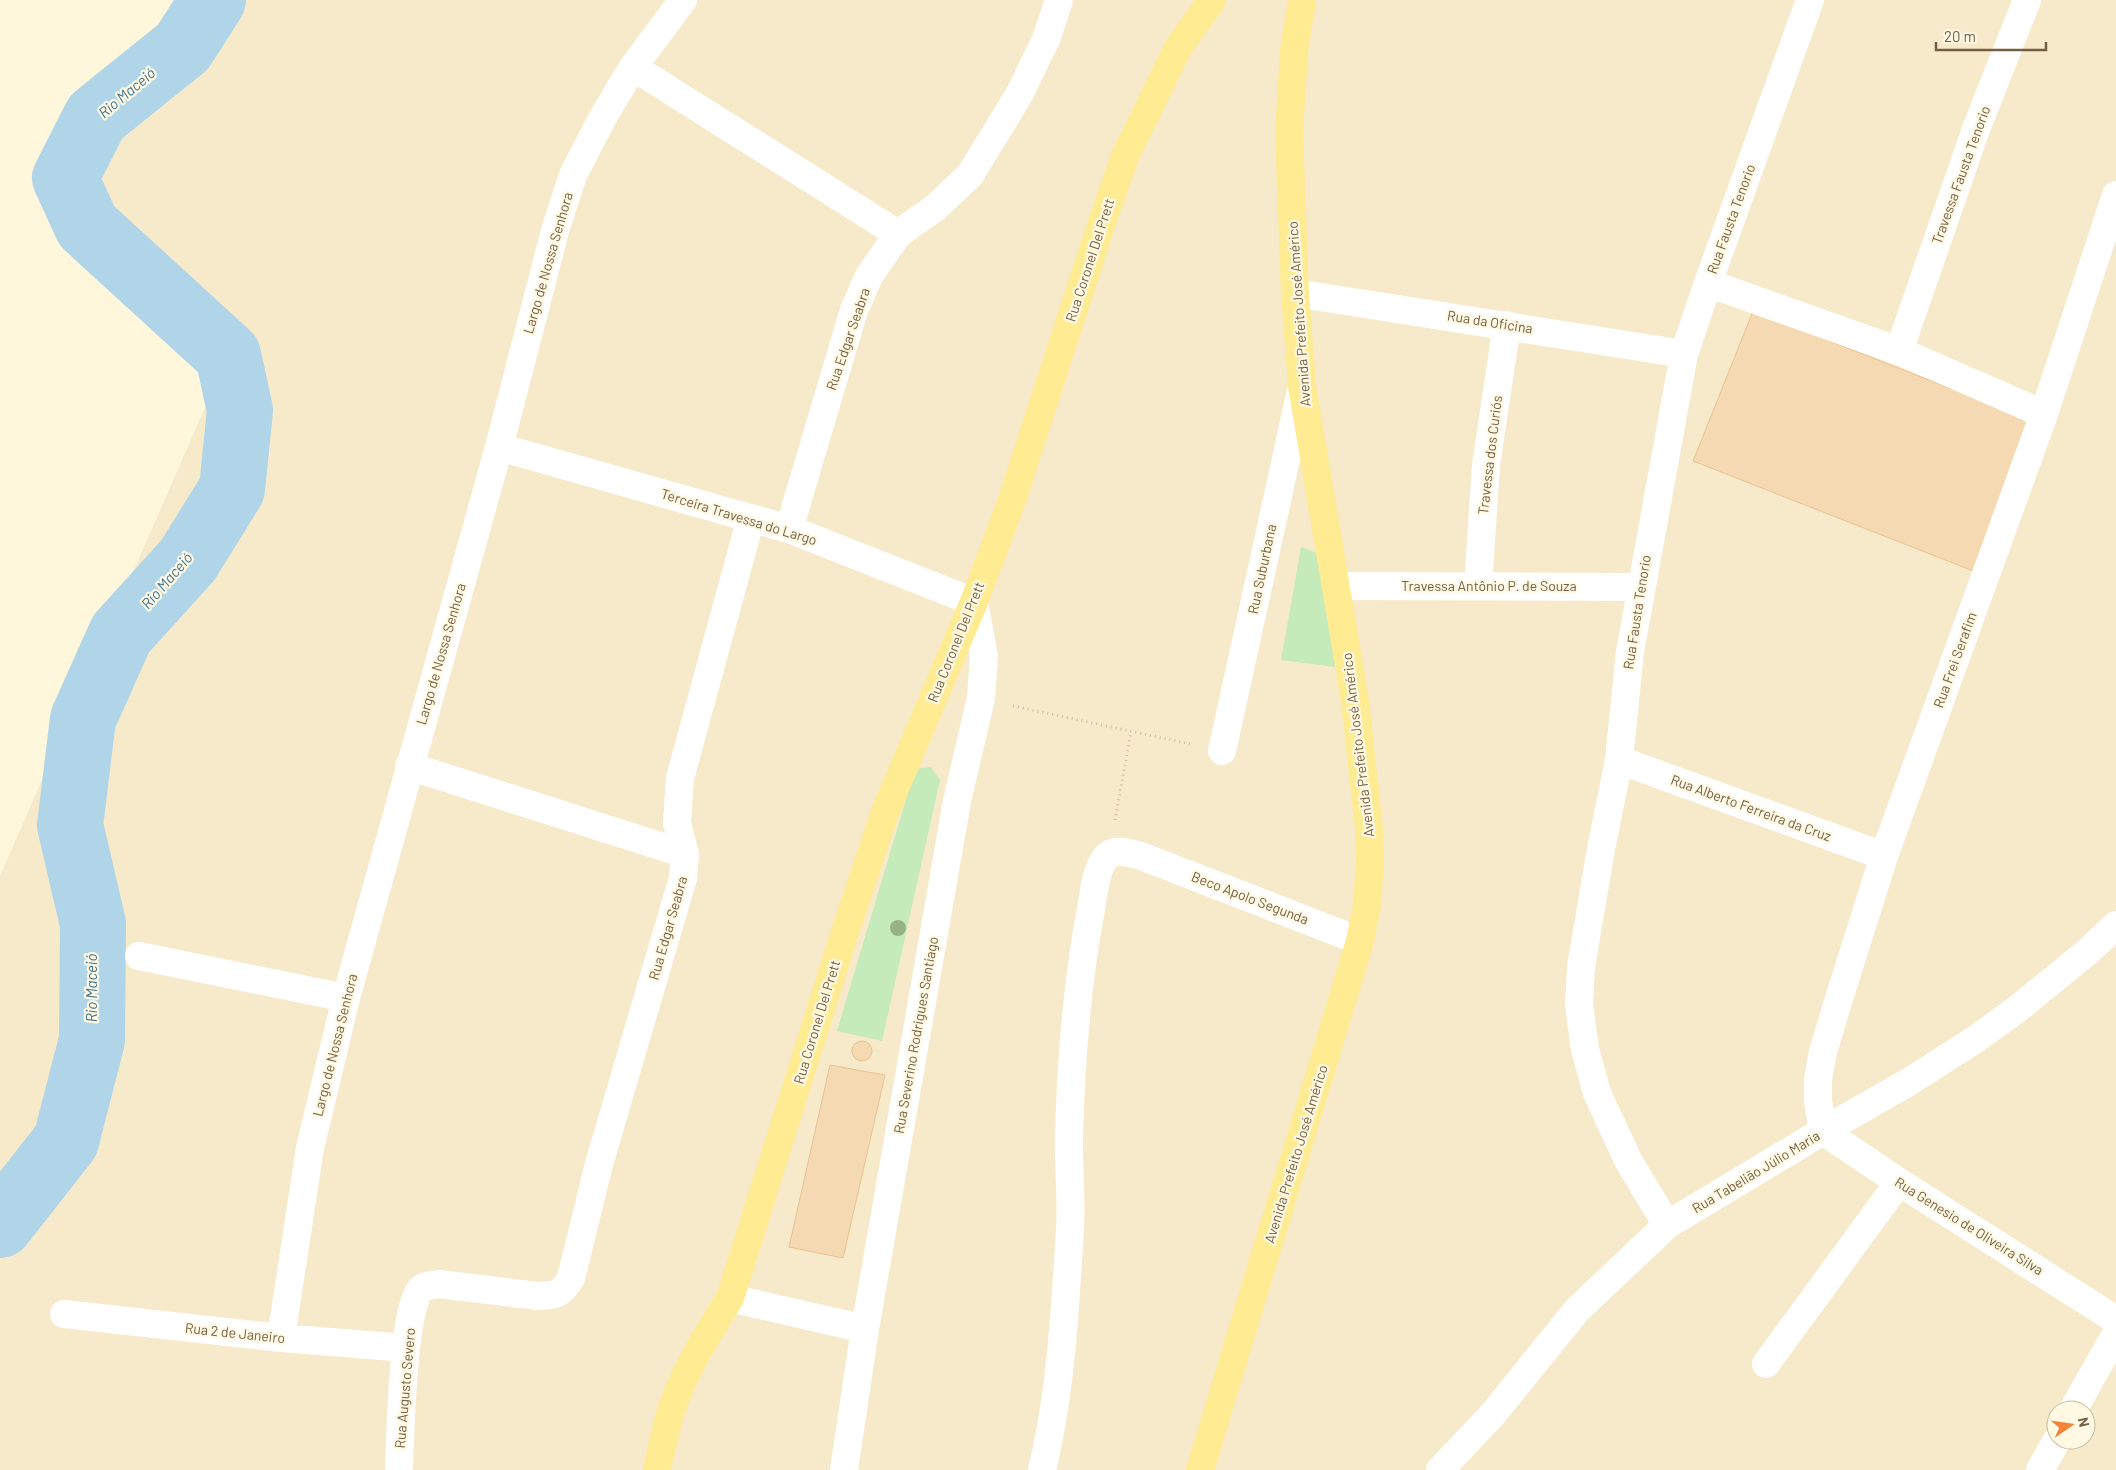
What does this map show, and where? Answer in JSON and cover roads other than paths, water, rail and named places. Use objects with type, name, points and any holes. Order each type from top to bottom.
[{"type":"main road","name":"Rua Coronel Del Prett","points":[[657,1470],[670,1413],[686,1375],[699,1348],[730,1298],[845,932],[885,812],[974,602],[1011,503],[1094,246],[1126,156],[1179,46],[1212,0]]},
{"type":"main road","name":"Avenida Prefeito José Américo","points":[[1200,1470],[1360,941],[1368,896],[1370,863],[1369,829],[1355,701],[1302,386],[1295,293],[1289,132],[1294,51],[1302,0]]},
{"type":"street","name":"Largo de Nossa Senhora","points":[[281,1338],[310,1148],[346,998],[499,447],[556,227],[573,175],[603,117],[633,67],[683,0]]},
{"type":"street","name":"Rua Edgar Seabra","points":[[789,528],[854,310],[869,276],[898,234],[935,208],[970,175],[1020,93],[1047,37],[1059,0]]},
{"type":"street","name":"Rua Fausta Tenorio","points":[[1667,1225],[1629,1162],[1597,1092],[1585,1049],[1579,1005],[1581,967],[1600,849],[1618,760],[1630,652],[1684,354],[1810,0]]},
{"type":"street","name":"Travessa Fausta Tenorio","points":[[1899,351],[1976,129],[2027,0]]},
{"type":"street","points":[[633,67],[898,234]]},
{"type":"street","name":"Rua Frei Serafim","points":[[1823,1131],[1818,1101],[1818,1079],[1823,1052],[1884,856],[2044,414],[2116,195]]},
{"type":"street","points":[[1708,283],[1899,351],[2044,414]]},
{"type":"street","name":"Rua da Oficina","points":[[1295,293],[1684,354]]},
{"type":"street","name":"Travessa dos Curiós","points":[[1478,586],[1486,465],[1508,325]]},
{"type":"street","name":"Rua Suburbana","points":[[1222,751],[1302,386]]},
{"type":"street","name":"Terceira Travessa do Largo","points":[[499,447],[789,528],[974,602]]},
{"type":"street","name":"Rua Edgar Seabra","points":[[460,1286],[537,1296],[550,1295],[564,1289],[571,1278],[599,1164],[679,895],[683,878],[684,854],[677,823],[680,778],[751,518]]},
{"type":"street","name":"Travessa Antônio P. de Souza","points":[[1337,586],[1641,587]]},
{"type":"street","name":"Rua Severino Rodrigues Santiago","points":[[844,1470],[864,1329],[957,801],[981,698],[984,656],[974,602]]},
{"type":"street","name":"Rua Alberto Ferreira da Cruz","points":[[1618,760],[1884,856]]},
{"type":"street","points":[[409,766],[684,854]]},
{"type":"street","name":"Beco Apolo Segunda","points":[[1042,1470],[1050,1436],[1060,1353],[1069,1246],[1069,1136],[1073,1039],[1084,945],[1094,892],[1102,864],[1108,855],[1122,852],[1141,856],[1360,941]]},
{"type":"street","name":"Rua Tabelião Júlio Maria","points":[[1440,1470],[1493,1414],[1577,1310],[1667,1225],[1823,1131],[1908,1083],[1976,1039],[2016,1010],[2086,953],[2116,925]]},
{"type":"street","points":[[139,956],[346,998]]},
{"type":"street","name":"Rua Genesio de Oliveira Silva","points":[[1823,1131],[1899,1182],[2116,1320]]},
{"type":"street","points":[[1766,1364],[1899,1182]]},
{"type":"street","name":"Rua Augusto Severo","points":[[399,1470],[406,1348],[414,1302],[421,1289],[429,1285],[460,1286]]},
{"type":"street","points":[[730,1298],[864,1329]]},
{"type":"street","name":"Rua 2 de Janeiro","points":[[64,1314],[281,1338],[406,1348]]},
{"type":"street","points":[[2079,1400],[2116,1334]]},
{"type":"street","points":[[2040,1470],[2051,1450]]},
{"type":"waterway","name":"Rio Maceió","points":[[0,1225],[66,1141],[92,1040],[93,924],[70,825],[83,719],[121,634],[188,560],[232,489],[240,410],[228,355],[87,226],[65,178],[96,117],[183,47],[213,0]]}]
